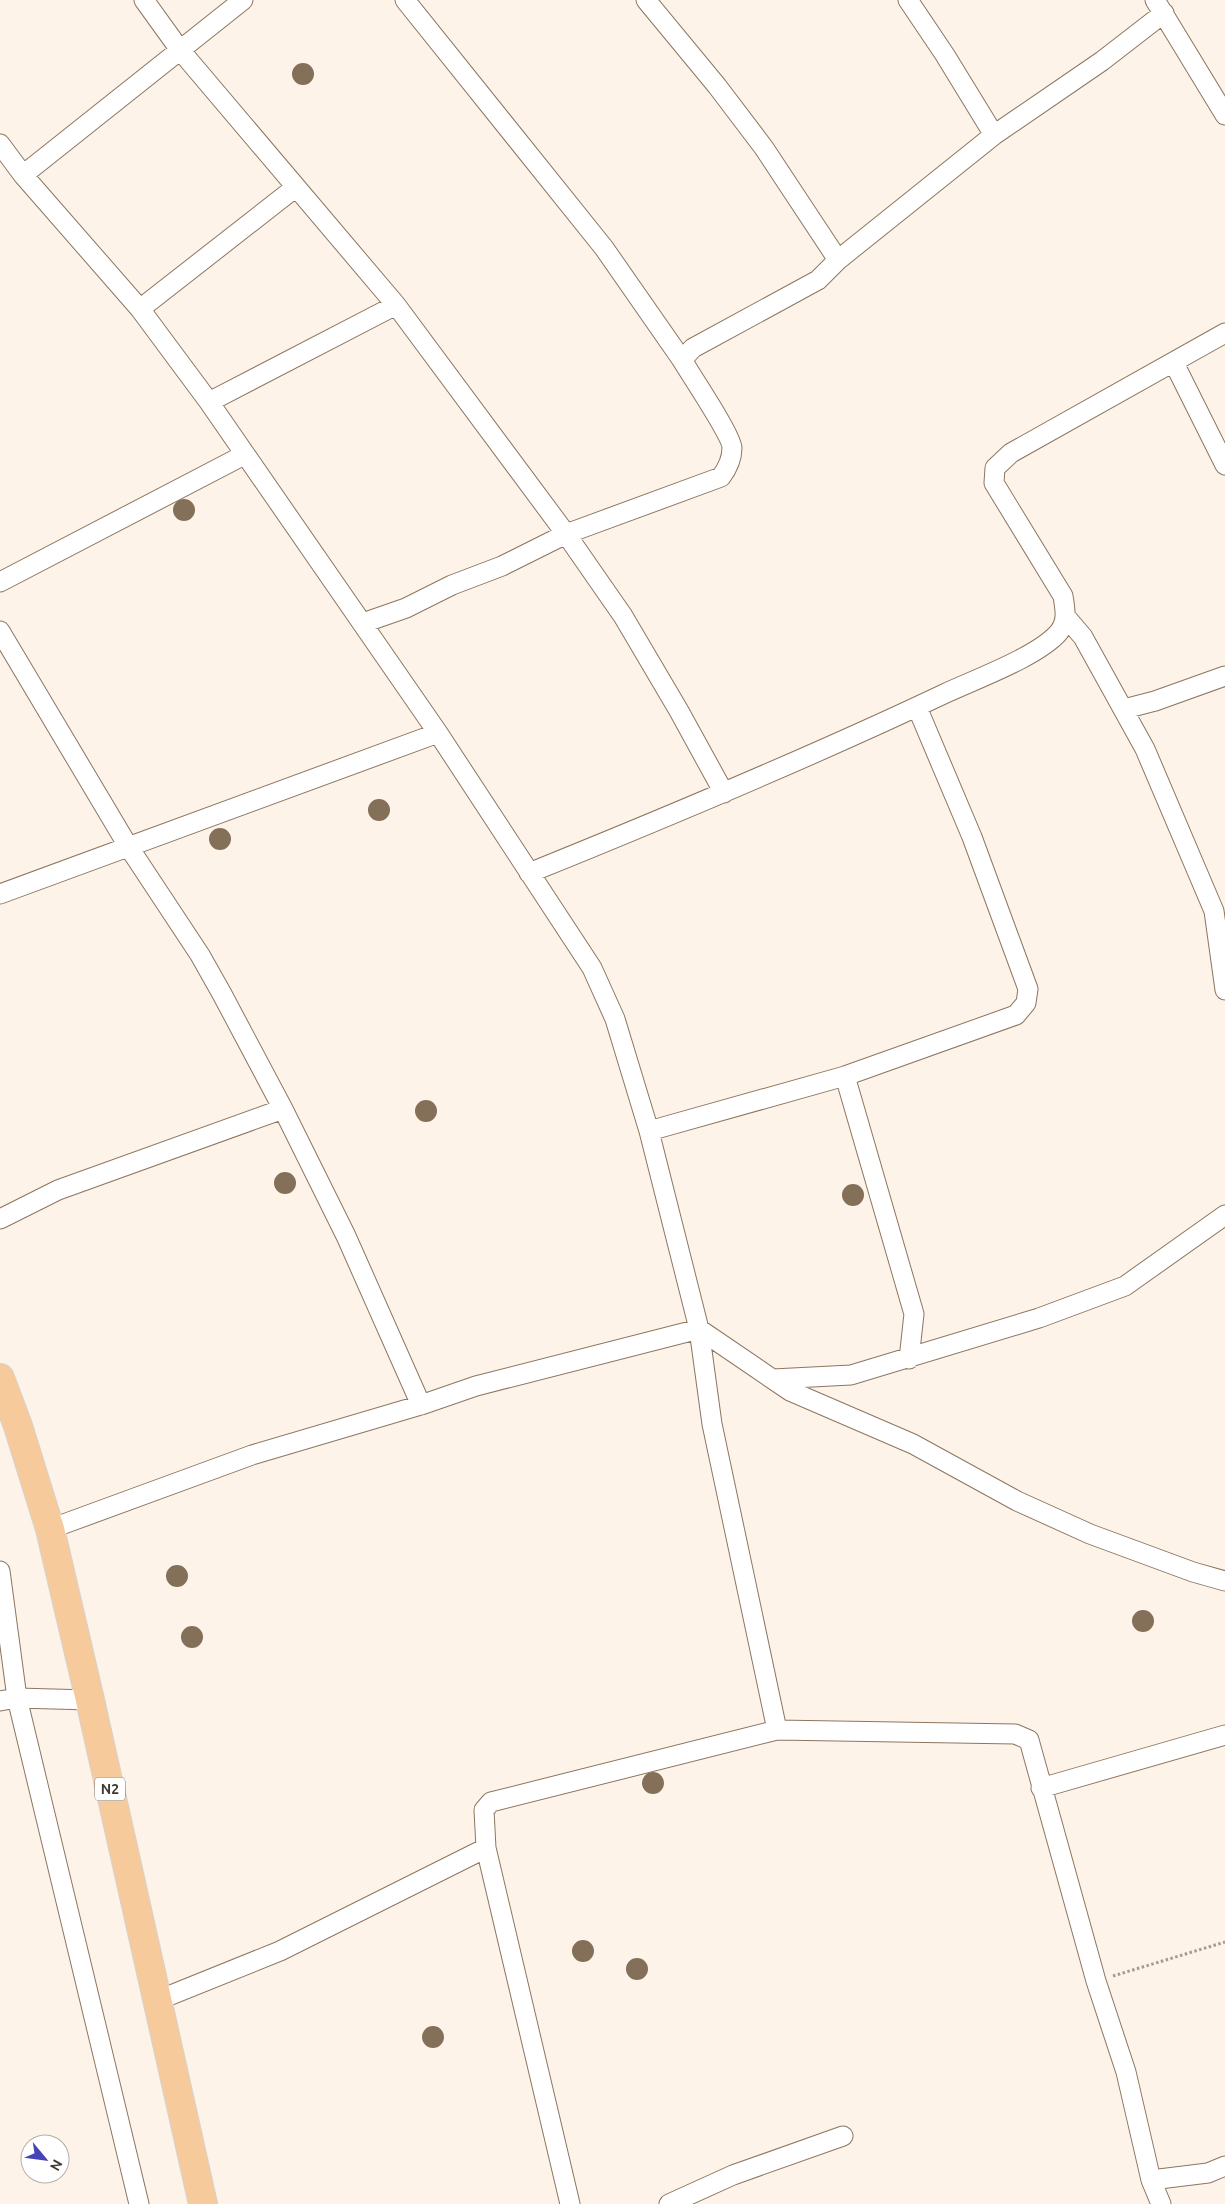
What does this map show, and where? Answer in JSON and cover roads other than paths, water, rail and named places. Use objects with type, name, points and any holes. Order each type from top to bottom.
[{"type":"highway","name":"N2","points":[[0,1378],[18,1426],[50,1529],[202,2204]]},
{"type":"street","points":[[144,0],[180,50],[396,305],[566,534],[623,616],[679,711],[724,794]]},
{"type":"street","points":[[23,175],[243,0]]},
{"type":"street","points":[[363,623],[406,608],[452,585],[502,566],[566,534],[721,477],[728,466],[732,447],[718,418],[682,360],[604,248],[405,0]]},
{"type":"street","points":[[646,0],[717,86],[764,148],[838,260]]},
{"type":"street","points":[[908,0],[945,55],[994,136]]},
{"type":"street","points":[[682,360],[693,348],[818,280],[838,260],[994,136],[1102,61],[1159,6],[1225,115]]},
{"type":"street","points":[[0,144],[23,175],[140,310],[209,402],[438,733],[592,968],[615,1019],[649,1131],[699,1329],[712,1424],[778,1730]]},
{"type":"street","points":[[140,310],[296,187]]},
{"type":"street","points":[[209,402],[396,305]]},
{"type":"street","points":[[1225,333],[1011,453],[995,468],[994,483],[1063,596],[1066,617],[1083,637],[1145,749],[1214,911],[1225,990]]},
{"type":"street","points":[[1174,363],[1225,465]]},
{"type":"street","points":[[0,582],[244,455]]},
{"type":"street","points":[[530,874],[724,794],[1031,654],[1059,632],[1066,617]]},
{"type":"street","points":[[0,631],[128,846],[200,955],[283,1108],[346,1236],[421,1405]]},
{"type":"street","points":[[1124,709],[1155,701],[1225,676]]},
{"type":"street","points":[[649,1131],[845,1076],[1016,1015],[1026,1003],[1028,989],[972,837],[917,707]]},
{"type":"street","points":[[0,894],[438,733]]},
{"type":"street","points":[[845,1076],[914,1314],[909,1359]]},
{"type":"street","points":[[0,1219],[58,1190],[283,1108]]},
{"type":"street","points":[[773,1379],[851,1375],[909,1359],[1039,1318],[1125,1286],[1225,1215]]},
{"type":"street","points":[[50,1529],[252,1455],[421,1405],[476,1386],[699,1329],[790,1391],[913,1444],[1017,1501],[1081,1531],[1193,1572],[1225,1581]]},
{"type":"street","points":[[0,1571],[8,1700],[139,2204]]},
{"type":"street","points":[[8,1700],[90,1700]]},
{"type":"street","points":[[570,2204],[486,1848],[484,1810],[491,1802],[778,1730],[1015,1734],[1029,1740],[1096,1981],[1126,2072],[1151,2180],[1161,2204]]},
{"type":"street","points":[[1041,1788],[1225,1735]]},
{"type":"street","points":[[156,2001],[280,1951],[486,1848]]},
{"type":"street","points":[[669,2204],[733,2175],[843,2136]]},
{"type":"street","points":[[1151,2180],[1208,2172],[1225,2166]]}]
